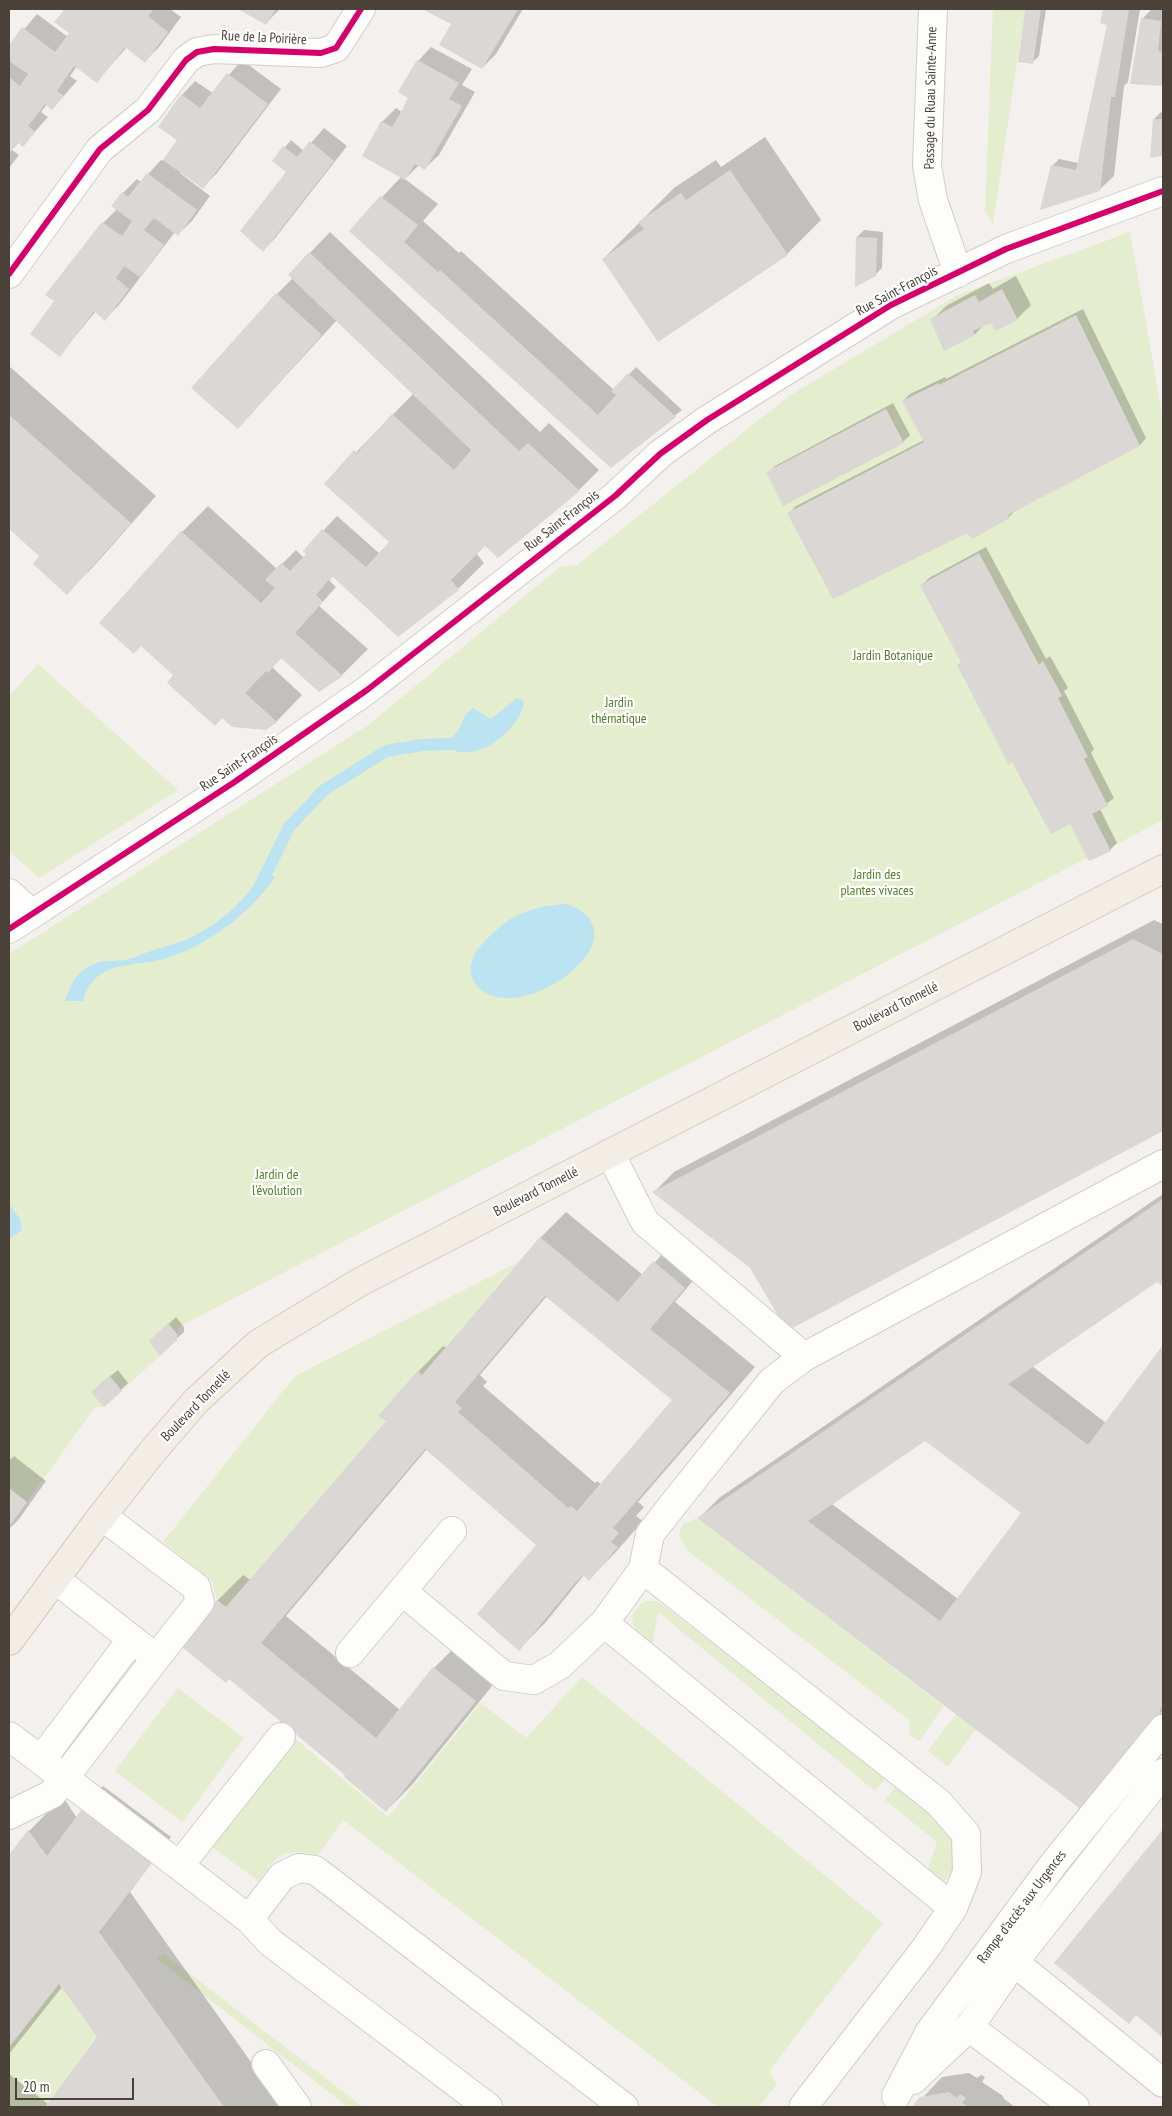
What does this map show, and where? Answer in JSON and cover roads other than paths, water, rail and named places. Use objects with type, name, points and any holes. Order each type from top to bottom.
[{"type":"main road","name":"Boulevard Tonnellé","points":[[9,1641],[102,1516],[184,1415],[258,1344],[360,1282],[1160,874]]},
{"type":"street","name":"Rue de la Poirière","points":[[9,274],[100,149],[148,110],[186,60],[197,52],[214,49],[321,54],[336,48],[361,9]]},
{"type":"street","name":"Passage du Ruau Sainte-Anne","points":[[933,9],[927,166],[933,200],[958,273]]},
{"type":"street","name":"Rue Saint-François","points":[[9,929],[233,783],[367,690],[615,496],[660,454],[707,420],[891,305],[1006,249],[1163,191]]},
{"type":"street","points":[[9,893],[32,914]]},
{"type":"street","points":[[610,1153],[645,1222],[804,1357]]},
{"type":"street","points":[[402,1591],[504,1676],[534,1680],[560,1666],[604,1623],[643,1569],[650,1534],[772,1380],[804,1357],[1163,1164]]},
{"type":"street","points":[[9,1815],[52,1794],[200,1602],[196,1587],[102,1516]]},
{"type":"street","points":[[350,1653],[452,1531]]},
{"type":"street","points":[[643,1569],[939,1803],[966,1834],[968,1872],[953,1908],[925,1949],[803,2107]]},
{"type":"street","points":[[55,1579],[156,1658]]},
{"type":"street","points":[[604,1623],[953,1908]]},
{"type":"street","points":[[41,1760],[132,1639]]},
{"type":"street","name":"Rampe d’accès aux Urgences","points":[[893,2102],[935,2025],[1054,1862],[1163,1729]]},
{"type":"street","points":[[9,1736],[248,1919],[270,1942],[488,2107]]},
{"type":"street","points":[[180,1866],[281,1737]]},
{"type":"street","points":[[893,2102],[969,2027],[1014,1962],[1163,1773]]},
{"type":"street","points":[[248,1919],[282,1876],[298,1868],[315,1870],[624,2107]]},
{"type":"street","points":[[1014,1962],[1163,2083]]},
{"type":"street","points":[[969,2027],[1075,2107]]},
{"type":"street","points":[[266,2064],[297,2107]]},
{"type":"water","points":[[517,698],[523,700],[521,713],[509,729],[492,744],[473,752],[462,752],[452,750],[442,744],[457,732],[466,714],[473,708],[491,719]]},
{"type":"water","points":[[263,871],[275,877],[242,914],[216,934],[173,956],[108,970],[89,986],[83,1001],[65,1001],[74,980],[81,971],[91,965],[128,959],[180,942],[205,930],[228,914],[238,904],[256,883]]},
{"type":"water","points":[[567,904],[587,916],[594,932],[591,949],[578,965],[561,980],[539,991],[517,997],[497,997],[479,988],[472,978],[471,965],[475,953],[489,937],[509,920],[530,910]]},
{"type":"water","points":[[9,1204],[20,1219],[22,1230],[9,1239]]},
{"type":"waterway","points":[[259,888],[289,827],[324,790],[386,751],[422,745],[453,744],[458,741]]},
{"type":"park label","name":"Jardin Botanique","points":[[893,656]]},
{"type":"park label","name":"Jardin thématique","points":[[619,712]]},
{"type":"park label","name":"Jardin des plantes vivaces","points":[[877,884]]},
{"type":"park label","name":"Jardin de l'évolution","points":[[277,1184]]}]
